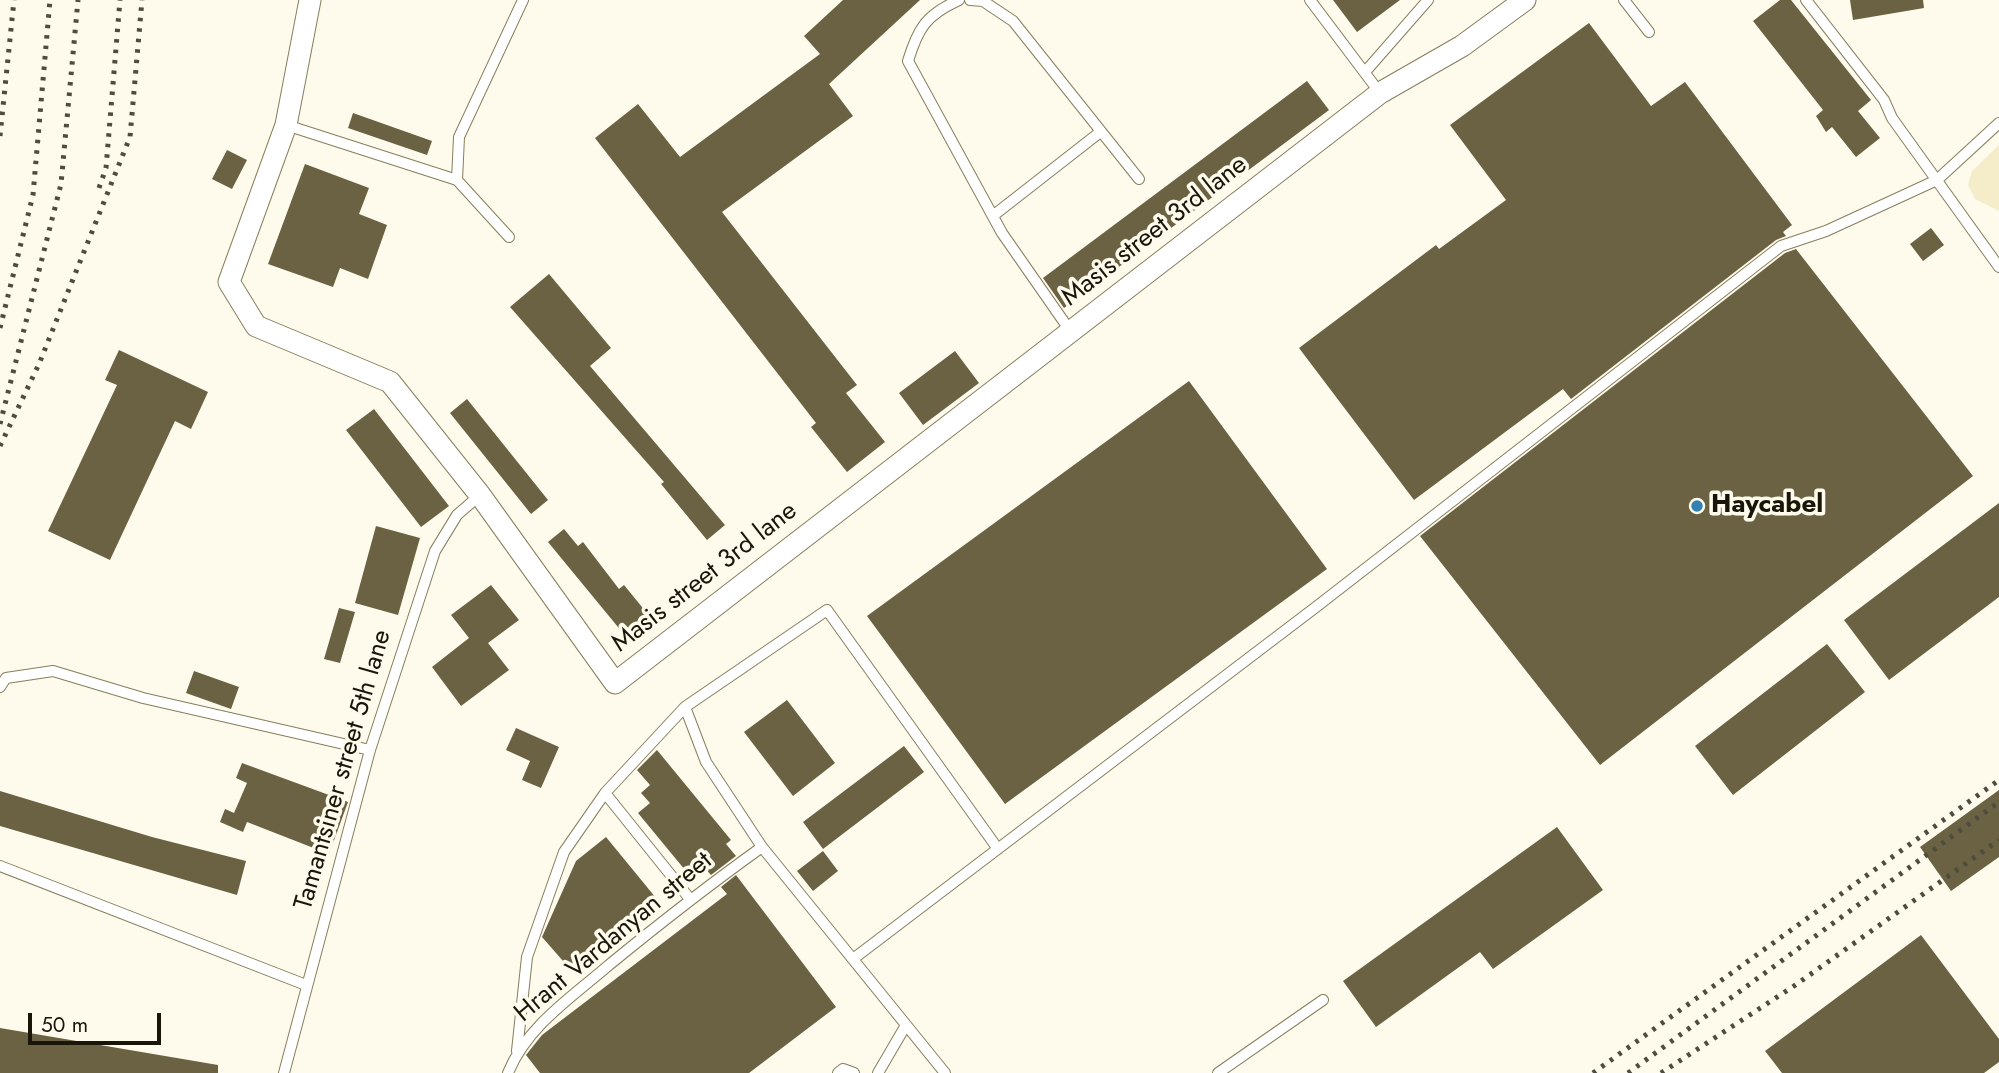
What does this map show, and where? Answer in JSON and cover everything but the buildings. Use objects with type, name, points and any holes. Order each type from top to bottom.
[{"type":"street","name":"Masis street 3rd lane","points":[[310,0],[286,125],[229,282],[256,326],[390,382],[480,495],[615,683],[1380,93],[1462,46],[1525,0]]},
{"type":"lane","points":[[457,180],[459,137],[523,0]]},
{"type":"lane","points":[[959,0],[938,9],[917,31],[908,61],[1002,233],[1071,332]]},
{"type":"lane","points":[[970,0],[983,1],[1013,21],[1099,133],[1139,179]]},
{"type":"lane","points":[[1310,0],[1380,93]]},
{"type":"lane","points":[[1365,72],[1428,0]]},
{"type":"lane","points":[[1624,0],[1649,32]]},
{"type":"lane","points":[[1806,0],[1884,100],[1892,118],[1999,267]]},
{"type":"lane","points":[[853,959],[1781,246],[1825,231],[1937,180],[1999,123]]},
{"type":"lane","points":[[286,125],[457,180],[509,237]]},
{"type":"lane","points":[[994,215],[1099,133]]},
{"type":"lane","name":"Tamantsiner street 5th lane","points":[[284,1073],[370,750],[435,551],[457,515],[480,495]]},
{"type":"lane","points":[[517,1051],[527,957],[564,852],[604,793],[685,707],[827,610],[998,849]]},
{"type":"lane","points":[[0,687],[6,678],[53,671],[143,698],[370,750]]},
{"type":"lane","points":[[685,707],[706,762],[761,847],[945,1073]]},
{"type":"lane","points":[[604,793],[690,899]]},
{"type":"lane","name":"Hrant Vardanyan street","points":[[508,1073],[517,1051],[547,1017],[690,899],[761,847]]},
{"type":"lane","points":[[0,866],[306,985]]},
{"type":"lane","points":[[1218,1073],[1323,1000]]},
{"type":"lane","points":[[878,1073],[906,1025]]},
{"type":"lane","points":[[838,1073],[843,1069],[854,1073]]},
{"type":"shaded area","points":[[1999,145],[1999,211],[1975,199],[1968,185],[1972,171]]},
{"type":"railway","points":[[0,136],[14,0]]},
{"type":"railway","points":[[0,328],[33,195],[50,0]]},
{"type":"railway","points":[[0,424],[61,184],[78,0]]},
{"type":"railway","points":[[99,188],[106,168],[120,0]]},
{"type":"railway","points":[[0,446],[39,364],[130,137],[142,0]]},
{"type":"railway","points":[[1593,1073],[1999,780]]},
{"type":"railway","points":[[1628,1073],[1999,802]]},
{"type":"railway","points":[[1661,1073],[1794,986],[1999,840]]},
{"type":"place","name":"Haycabel","points":[[1697,506]]}]
